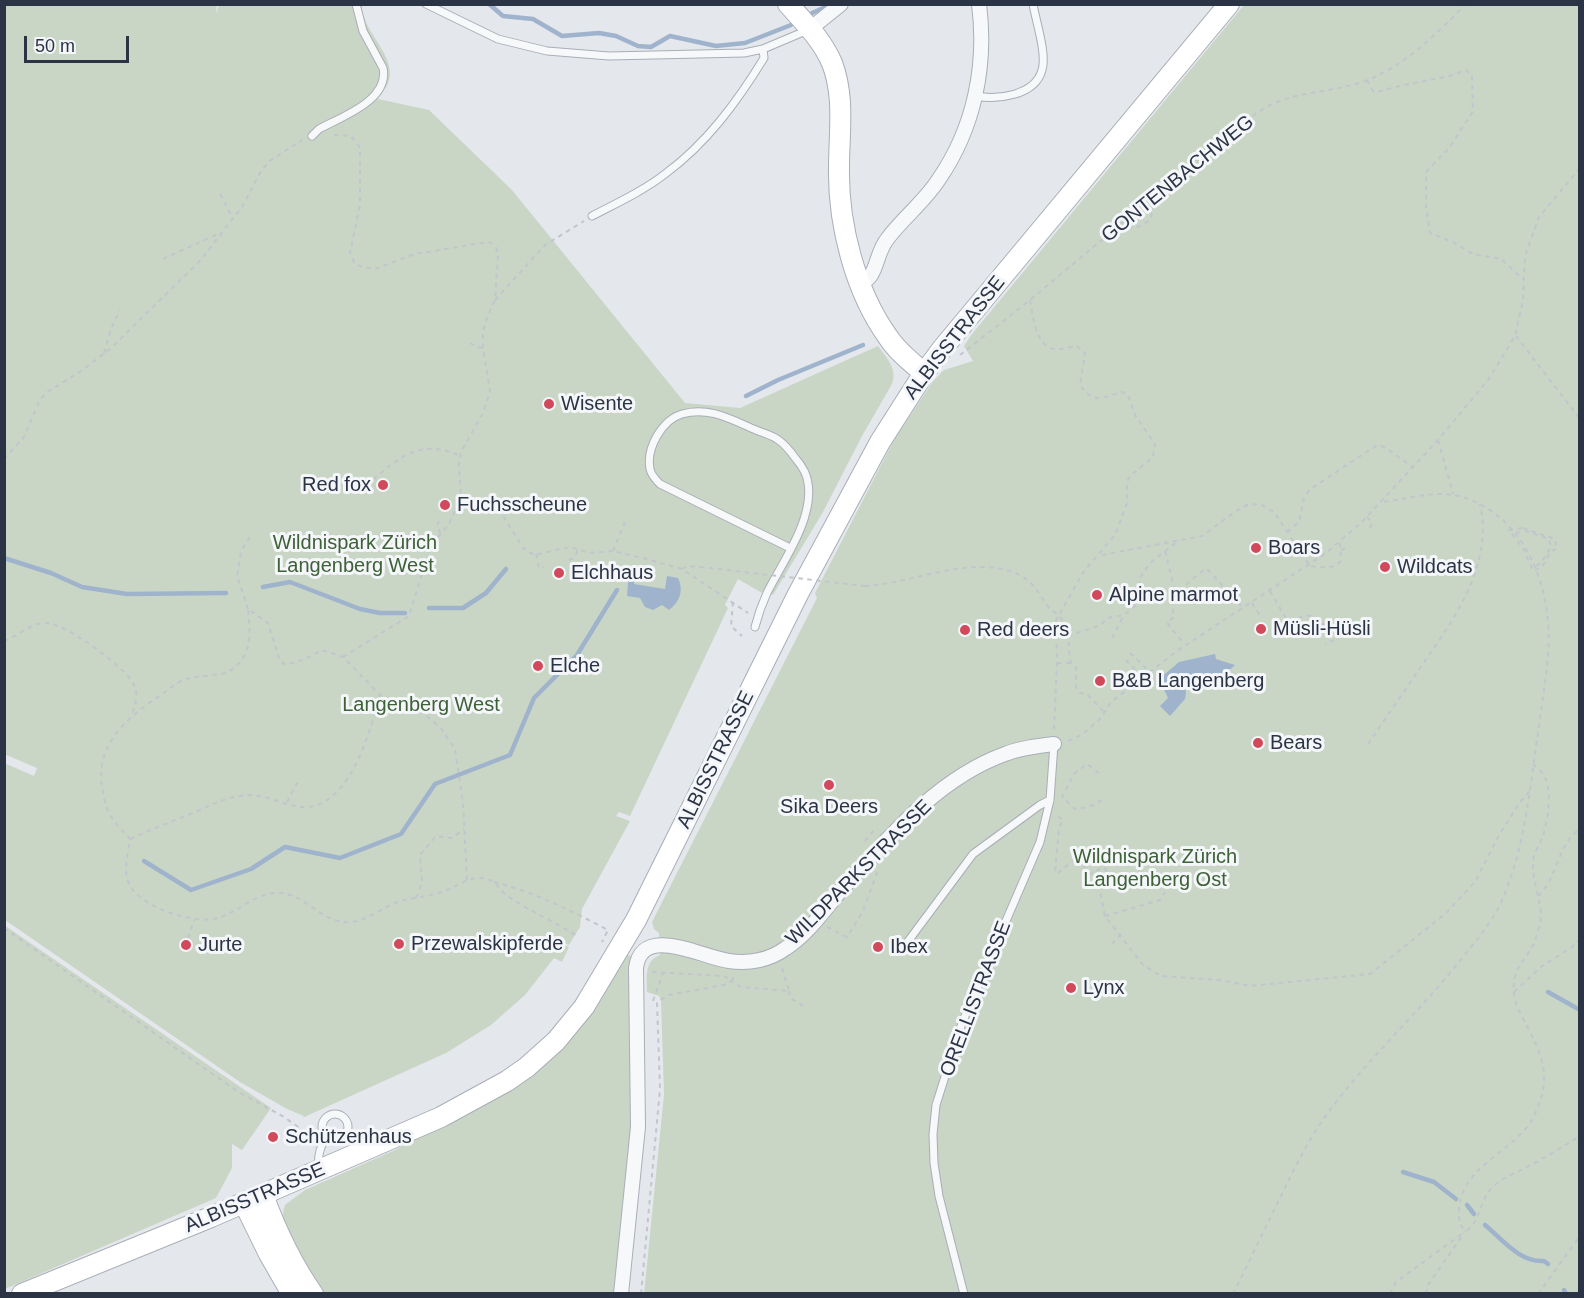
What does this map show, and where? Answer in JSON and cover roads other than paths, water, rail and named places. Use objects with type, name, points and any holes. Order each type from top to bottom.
[{"type":"main road","points":[[788,4],[810,28],[827,53],[839,89],[841,104],[840,202],[846,241],[861,285],[872,311],[887,336],[903,355],[924,373]]},
{"type":"main road","name":"ALBISSTRASSE","points":[[22,1293],[244,1203],[441,1117],[507,1081],[542,1055],[569,1027],[584,1007],[641,909],[798,594],[880,442],[924,373],[1229,4]]},
{"type":"main road","points":[[263,1195],[285,1249],[313,1293]]},
{"type":"main road","points":[[244,1203],[268,1254],[292,1293]]},
{"type":"street","points":[[810,28],[841,4]]},
{"type":"street","points":[[861,285],[871,275],[876,257],[886,239],[939,180],[961,140],[976,96],[980,76],[982,30],[979,4]]},
{"type":"street","name":"WILDPARKSTRASSE","points":[[621,1293],[638,1127],[637,960],[648,947],[662,945],[740,962],[762,960],[778,953],[794,942],[883,844],[924,805],[976,767],[1005,754],[1054,744]]},
{"type":"lane","points":[[312,136],[319,129],[374,98],[384,75],[383,68],[363,31],[356,4]]},
{"type":"lane","points":[[426,4],[498,39],[523,47],[609,56],[744,53],[763,50],[810,28]]},
{"type":"lane","points":[[976,96],[995,98],[1017,93],[1036,81],[1042,71],[1043,57],[1033,4]]},
{"type":"lane","points":[[592,216],[664,175],[697,148],[740,96],[764,58],[763,50]]},
{"type":"lane","points":[[755,627],[761,607],[804,521],[808,503],[808,483],[804,469],[789,449],[777,439],[717,413],[682,414],[669,421],[657,436],[649,459],[650,472],[660,484],[790,548]]},
{"type":"lane","name":"ORELLISTRASSE","points":[[964,1293],[939,1196],[934,1163],[933,1134],[936,1105],[962,1023],[1040,842],[1050,801],[1054,744]]},
{"type":"lane","points":[[906,944],[973,854],[1040,805],[1050,801]]},
{"type":"lane","points":[[319,1171],[318,1158],[321,1144],[326,1137]]},
{"type":"water","points":[[629,571],[636,572],[634,584],[665,589],[667,576],[678,578],[681,591],[676,603],[669,610],[662,605],[653,610],[645,607],[640,598],[627,596]]},
{"type":"water","points":[[1215,654],[1216,659],[1235,665],[1227,672],[1217,676],[1184,677],[1185,699],[1170,716],[1160,706],[1168,698],[1159,679],[1179,662]]},
{"type":"waterway","points":[[489,4],[503,16],[533,19],[562,36],[599,33],[616,36],[638,46],[651,47],[670,36],[716,46],[745,43],[791,25]]},
{"type":"waterway","points":[[812,13],[828,6]]},
{"type":"waterway","points":[[746,396],[778,380],[863,345]]},
{"type":"waterway","points":[[4,558],[51,573],[82,587],[127,594],[226,593]]},
{"type":"waterway","points":[[429,608],[463,608],[486,593],[506,569]]},
{"type":"waterway","points":[[263,587],[290,582],[360,609],[380,613],[405,613]]},
{"type":"waterway","points":[[144,861],[191,890],[251,869],[285,847],[340,858],[401,834],[435,784],[510,755],[534,698],[577,655],[617,590]]},
{"type":"waterway","points":[[1548,992],[1580,1010]]},
{"type":"waterway","points":[[1403,1172],[1434,1182],[1456,1199]]},
{"type":"waterway","points":[[1467,1205],[1474,1214]]},
{"type":"waterway","points":[[1485,1225],[1519,1254],[1548,1264]]},
{"type":"waterway","points":[[1564,1290],[1566,1294]]},
{"type":"place","name":"Wisente","points":[[549,404]]},
{"type":"place","name":"Red fox","points":[[383,485]]},
{"type":"place","name":"Fuchsscheune","points":[[445,505]]},
{"type":"place","name":"Boars","points":[[1256,548]]},
{"type":"place","name":"Wildcats","points":[[1385,567]]},
{"type":"place","name":"Elchhaus","points":[[559,573]]},
{"type":"place","name":"Alpine marmot","points":[[1097,595]]},
{"type":"place","name":"Müsli-Hüsli","points":[[1261,629]]},
{"type":"place","name":"Red deers","points":[[965,630]]},
{"type":"place","name":"Elche","points":[[538,666]]},
{"type":"place","name":"B&B Langenberg","points":[[1100,681]]},
{"type":"place","name":"Bears","points":[[1258,743]]},
{"type":"place","name":"Sika Deers","points":[[829,785]]},
{"type":"place","name":"Przewalskipferde","points":[[399,944]]},
{"type":"place","name":"Jurte","points":[[186,945]]},
{"type":"place","name":"Ibex","points":[[878,947]]},
{"type":"place","name":"Lynx","points":[[1071,988]]},
{"type":"place","name":"Schützenhaus","points":[[273,1137]]},
{"type":"park label","name":"Wildnispark Zürich Langenberg West","points":[[355,554]]},
{"type":"park label","name":"Langenberg West","points":[[421,705]]},
{"type":"park label","name":"Wildnispark Zürich Langenberg Ost","points":[[1155,868]]}]
